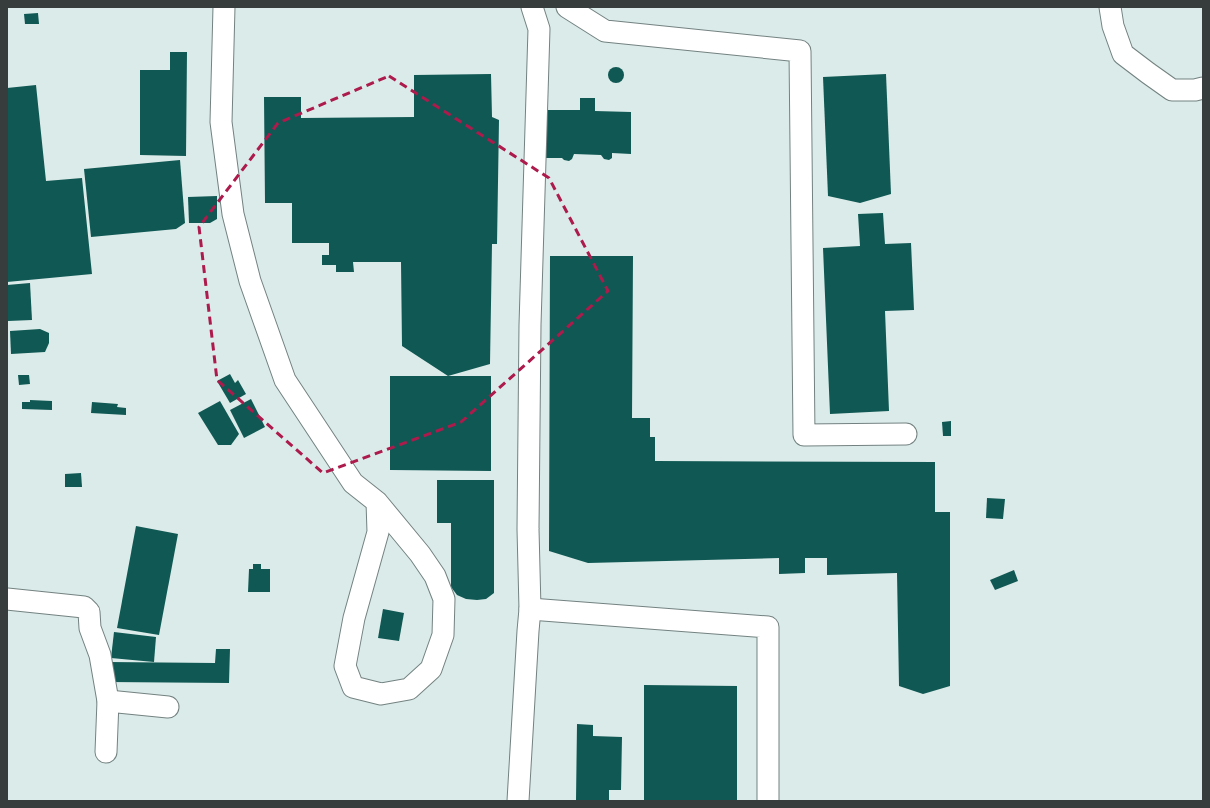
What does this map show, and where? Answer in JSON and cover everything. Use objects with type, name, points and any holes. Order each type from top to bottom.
[{"type":"street","points":[[224,7],[221,122],[233,214],[250,281],[284,380],[353,483],[377,502],[420,554],[435,576],[444,599],[443,635],[431,669],[409,689],[381,694],[353,687],[345,666],[354,618],[378,532],[377,502]]},
{"type":"street","points":[[518,801],[530,609],[528,530],[530,324],[539,29],[532,7]]},
{"type":"street","points":[[567,7],[605,31],[800,51],[804,435],[906,434]]},
{"type":"street","points":[[1110,7],[1113,26],[1123,54],[1148,74],[1172,90],[1195,90],[1203,88]]},
{"type":"street","points":[[7,599],[84,607],[89,612],[90,628],[100,655],[108,701],[106,752]]},
{"type":"street","points":[[530,609],[768,626],[768,801]]},
{"type":"street","points":[[108,701],[168,707]]},
{"type":"highlighted area","points":[[389,76],[549,178],[608,291],[461,422],[323,473],[217,380],[199,227],[278,123]]},
{"type":"building","points":[[38,13],[39,24],[25,24],[24,14]]},
{"type":"building","points":[[170,52],[187,52],[186,156],[140,155],[140,70],[170,70]]},
{"type":"building","points":[[616,67],[622,69],[624,75],[622,81],[616,83],[610,81],[608,75],[610,69]]},
{"type":"building","points":[[491,74],[492,117],[499,120],[497,244],[492,244],[490,364],[448,376],[402,346],[401,262],[353,262],[354,272],[336,272],[336,265],[322,265],[322,255],[329,255],[329,243],[292,243],[292,203],[265,203],[264,97],[301,97],[301,118],[414,117],[414,75]]},
{"type":"building","points":[[886,74],[891,194],[860,203],[828,196],[823,77]]},
{"type":"building","points":[[36,85],[46,181],[82,178],[92,274],[7,282],[7,88]]},
{"type":"building","points":[[580,98],[595,98],[595,111],[631,112],[631,154],[612,153],[612,158],[609,160],[604,159],[601,155],[574,154],[572,159],[569,161],[562,158],[544,158],[545,110],[580,110]]},
{"type":"building","points":[[180,160],[185,223],[176,229],[91,237],[84,169]]},
{"type":"building","points":[[217,196],[217,219],[210,223],[189,223],[188,197]]},
{"type":"building","points":[[883,213],[885,244],[911,243],[914,310],[885,311],[889,411],[830,414],[823,248],[860,246],[858,214]]},
{"type":"building","points":[[550,256],[633,256],[632,418],[650,418],[650,437],[655,437],[655,461],[935,462],[935,512],[950,512],[950,686],[923,694],[899,686],[897,573],[827,575],[827,558],[805,558],[805,573],[779,574],[779,558],[588,563],[549,551]]},
{"type":"building","points":[[30,283],[32,320],[8,321],[7,285]]},
{"type":"building","points":[[40,329],[49,333],[49,343],[45,352],[11,354],[10,331]]},
{"type":"building","points":[[230,374],[235,383],[238,380],[246,394],[230,403],[217,381]]},
{"type":"building","points":[[18,375],[29,375],[30,384],[19,385]]},
{"type":"building","points":[[390,376],[491,376],[491,471],[390,470]]},
{"type":"building","points":[[251,399],[265,427],[244,438],[230,410]]},
{"type":"building","points":[[30,400],[52,401],[52,410],[22,409],[22,402],[30,402]]},
{"type":"building","points":[[220,401],[239,434],[231,445],[218,445],[198,413]]},
{"type":"building","points":[[92,402],[118,404],[117,407],[126,408],[126,415],[91,413]]},
{"type":"building","points":[[951,421],[951,436],[943,436],[942,422]]},
{"type":"building","points":[[81,473],[82,487],[65,487],[65,474]]},
{"type":"building","points":[[437,480],[494,480],[494,593],[486,599],[466,599],[457,595],[451,587],[451,523],[437,523]]},
{"type":"building","points":[[987,498],[1005,499],[1003,519],[986,518]]},
{"type":"building","points":[[136,526],[178,534],[159,635],[117,628]]},
{"type":"building","points":[[253,564],[261,564],[261,569],[270,569],[270,592],[248,592],[249,569],[253,569]]},
{"type":"building","points":[[1014,570],[1018,581],[995,590],[990,580]]},
{"type":"building","points":[[383,609],[404,613],[399,641],[378,638]]},
{"type":"building","points":[[114,632],[156,637],[154,662],[111,658]]},
{"type":"building","points":[[216,649],[230,649],[229,683],[108,682],[108,662],[215,663]]},
{"type":"building","points":[[644,685],[737,686],[737,801],[644,801]]},
{"type":"building","points":[[577,724],[593,725],[593,736],[622,737],[621,790],[609,790],[609,801],[576,801]]}]
